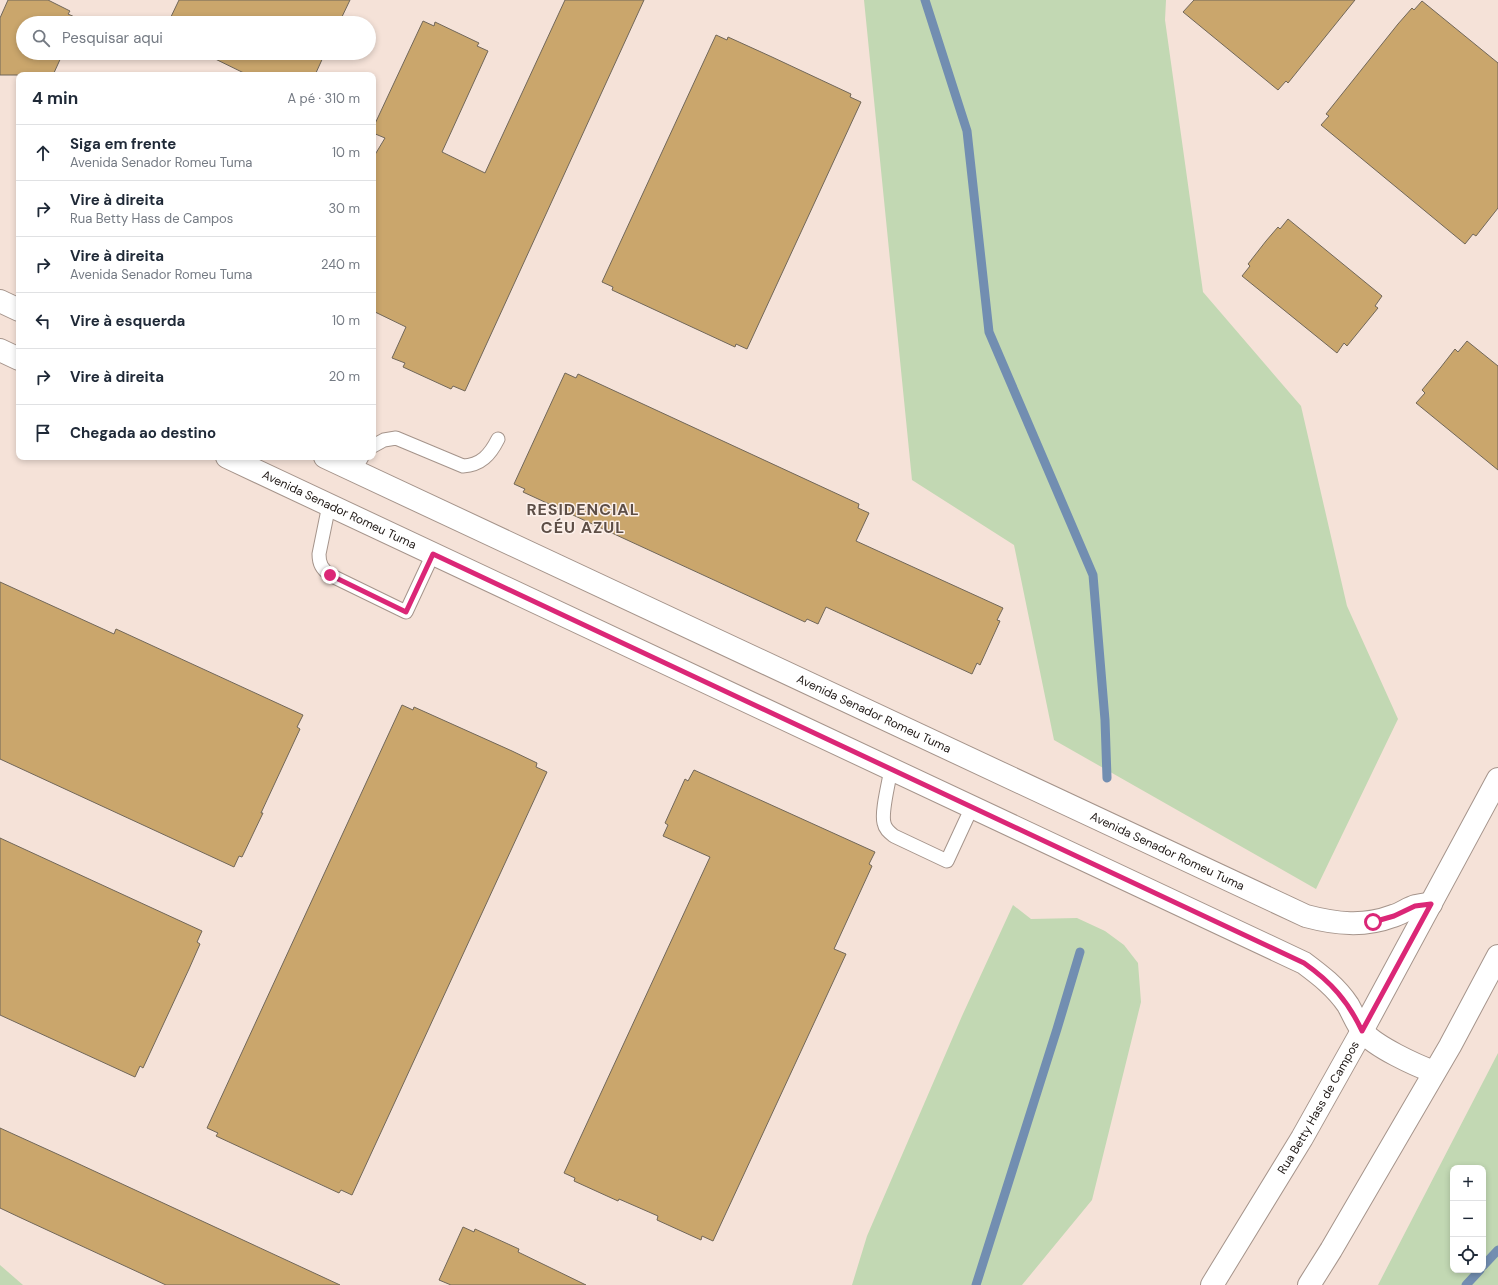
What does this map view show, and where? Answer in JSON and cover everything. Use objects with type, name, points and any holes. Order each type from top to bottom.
[{"type":"street","points":[[0,301],[16,309]]},
{"type":"street","points":[[0,350],[16,358]]},
{"type":"street","name":"Avenida Senador Romeu Tuma","points":[[233,460],[1304,963],[1320,974],[1334,988],[1355,1016],[1362,1031]]},
{"type":"street","name":"Avenida Senador Romeu Tuma","points":[[339,460],[358,464],[1306,916],[1335,923],[1350,924],[1373,922],[1394,916],[1415,906],[1431,904]]},
{"type":"street","name":"Rua Betty Hass de Campos","points":[[1212,1285],[1302,1138],[1362,1031],[1498,779]]},
{"type":"street","points":[[1309,1285],[1331,1250],[1434,1072],[1498,956]]},
{"type":"street","points":[[1362,1031],[1398,1055],[1434,1072]]},
{"type":"lane","points":[[376,444],[384,440],[396,438],[463,466],[470,466],[486,458],[493,450],[498,439]]},
{"type":"lane","points":[[329,505],[319,554],[319,562],[323,569],[330,575],[406,612],[433,554]]},
{"type":"lane","points":[[891,769],[883,815],[887,830],[894,836],[947,861],[972,807]]},
{"type":"green space","points":[[864,0],[1166,0],[1165,20],[1203,292],[1301,406],[1347,606],[1398,719],[1316,889],[1054,740],[1014,545],[912,480]]},
{"type":"green space","points":[[1013,905],[1031,919],[1077,918],[1105,931],[1124,945],[1138,963],[1141,1002],[1092,1200],[1022,1285],[852,1285],[867,1236],[962,1016]]},
{"type":"green space","points":[[1498,1053],[1498,1285],[1378,1285]]},
{"type":"green space","points":[[0,1265],[23,1285],[0,1285]]},
{"type":"building","points":[[8,0],[48,0],[70,11],[68,14],[72,16],[16,16],[16,60],[60,60],[54,72],[16,72],[16,75],[0,75],[0,18]]},
{"type":"building","points":[[179,0],[350,0],[342,16],[171,16]]},
{"type":"building","points":[[565,0],[644,0],[465,391],[453,386],[451,389],[403,367],[405,363],[392,358],[406,327],[376,312],[376,153],[385,138],[376,134],[376,122],[423,21],[434,26],[435,22],[479,43],[477,46],[488,51],[442,152],[485,173]]},
{"type":"building","points":[[1194,0],[1355,0],[1288,83],[1286,81],[1278,90],[1183,12]]},
{"type":"building","points":[[1422,1],[1498,63],[1498,208],[1476,236],[1473,234],[1465,244],[1321,125],[1329,116],[1326,114],[1398,24],[1412,8],[1414,10]]},
{"type":"building","points":[[716,35],[727,40],[728,37],[772,57],[851,94],[850,97],[861,102],[747,349],[736,344],[735,347],[612,290],[613,287],[602,282]]},
{"type":"building","points":[[217,60],[322,60],[316,72],[242,72]]},
{"type":"building","points":[[1288,219],[1382,296],[1375,306],[1378,308],[1347,346],[1344,343],[1337,353],[1242,276],[1250,266],[1248,264],[1266,241],[1278,227],[1280,229]]},
{"type":"building","points":[[1467,341],[1498,366],[1498,470],[1416,403],[1425,393],[1422,390],[1455,349],[1458,352]]},
{"type":"building","points":[[565,373],[576,378],[578,374],[859,504],[858,508],[869,513],[856,541],[1003,608],[997,620],[1000,621],[980,665],[977,663],[972,674],[826,607],[818,624],[807,619],[805,622],[523,492],[525,489],[514,484]]},
{"type":"building","points":[[0,582],[114,634],[116,629],[303,715],[297,727],[300,729],[261,813],[263,813],[242,857],[239,856],[234,867],[0,759]]},
{"type":"building","points":[[402,705],[413,710],[414,707],[512,751],[537,763],[536,767],[547,772],[352,1195],[341,1190],[339,1193],[216,1136],[218,1133],[207,1128]]},
{"type":"building","points":[[694,770],[875,852],[869,864],[872,866],[834,949],[846,954],[713,1241],[702,1236],[701,1240],[657,1220],[658,1216],[619,1199],[618,1201],[574,1181],[575,1178],[564,1173],[710,857],[663,836],[668,825],[665,823],[685,779],[688,781]]},
{"type":"building","points":[[0,838],[202,931],[197,942],[200,944],[189,969],[143,1068],[140,1066],[135,1077],[0,1015]]},
{"type":"building","points":[[0,1128],[340,1285],[166,1285],[0,1208]]},
{"type":"building","points":[[463,1227],[474,1232],[475,1229],[519,1249],[518,1252],[586,1285],[451,1285],[439,1280]]},
{"type":"waterway","points":[[925,0],[967,131],[989,332],[1093,575],[1105,720],[1107,778]]},
{"type":"waterway","points":[[976,1285],[1080,952]]},
{"type":"waterway","points":[[1486,1263],[1498,1250]]},
{"type":"waterway","points":[[1466,1285],[1477,1273]]},
{"type":"district","name":"RESIDENCIAL CÉU AZUL","points":[[583,518]]},
{"type":"route","points":[[330,575],[406,612],[433,554],[1304,963],[1320,974],[1334,988],[1355,1016],[1362,1031],[1431,904],[1415,906],[1394,916],[1373,922]]}]
